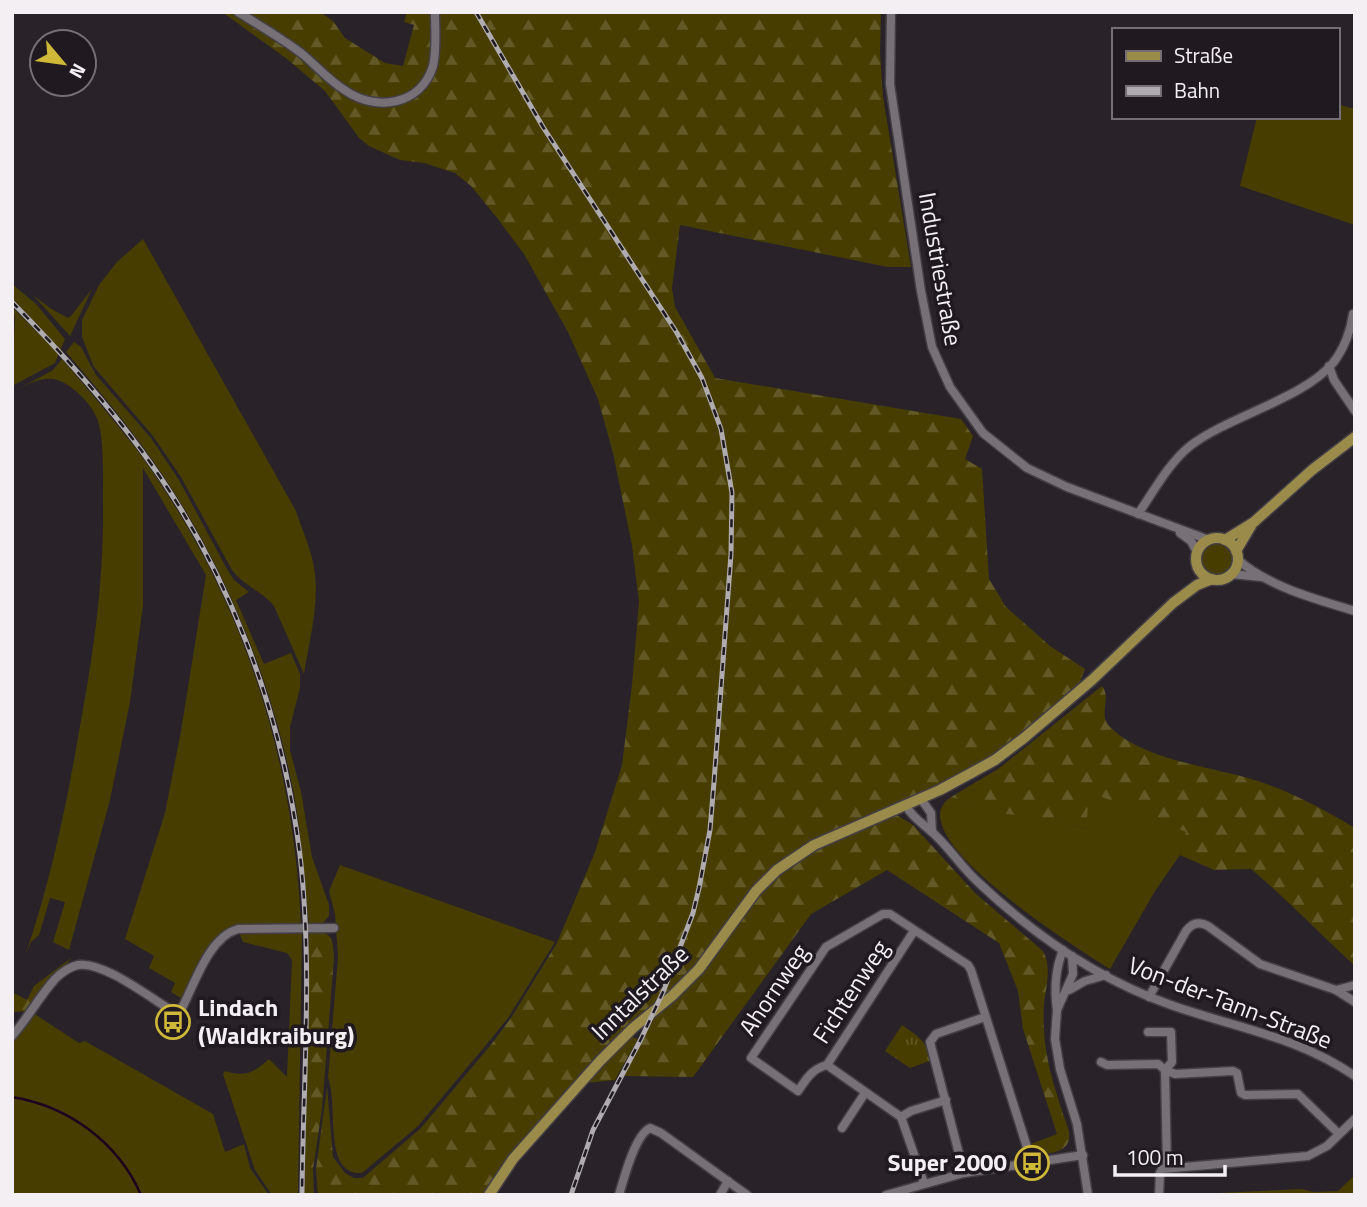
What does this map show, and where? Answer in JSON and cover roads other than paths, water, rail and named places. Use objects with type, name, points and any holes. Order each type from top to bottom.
[{"type":"main road","points":[[1173,603],[1192,580],[1197,567],[1197,551],[1209,540],[1225,540],[1254,522],[1312,470],[1355,437]]},
{"type":"main road","points":[[1197,567],[1206,577],[1212,579],[1224,579],[1231,574],[1236,555],[1254,522]]},
{"type":"main road","points":[[1225,540],[1236,555]]},
{"type":"main road","points":[[1173,603],[1197,585],[1212,579]]},
{"type":"main road","name":"Inntalstraße","points":[[488,1195],[513,1159],[600,1061],[699,969],[767,879],[814,845],[921,799],[995,760],[1092,680],[1173,603]]},
{"type":"street","points":[[238,12],[300,53],[346,92],[370,102],[390,104],[413,95],[429,74],[434,62],[435,12]]},
{"type":"street","name":"Industriestraße","points":[[891,12],[890,84],[917,264],[932,347],[950,387],[983,433],[1011,457],[1047,478],[1209,540]]},
{"type":"street","points":[[1138,514],[1167,472],[1191,446],[1303,385],[1329,366],[1346,339],[1353,314]]},
{"type":"street","points":[[1329,366],[1334,380],[1355,411]]},
{"type":"street","name":"Industriestraße","points":[[1172,527],[1191,541],[1197,551]]},
{"type":"street","points":[[1236,555],[1264,578]]},
{"type":"street","points":[[1231,574],[1264,578],[1355,611]]},
{"type":"street","points":[[932,832],[931,813],[940,790]]},
{"type":"street","points":[[921,799],[931,813]]},
{"type":"street","name":"Von-der-Tann-Straße","points":[[906,806],[913,817],[932,832],[979,883],[1035,931],[1072,956],[1149,997],[1187,1011],[1286,1039],[1355,1076]]},
{"type":"street","name":"Ahornweg","points":[[827,1065],[810,1074],[798,1091],[751,1058],[832,942],[886,913],[914,930]]},
{"type":"street","points":[[1149,997],[1186,931],[1200,922],[1260,964],[1336,989],[1355,1002]]},
{"type":"street","points":[[12,1036],[53,982],[73,967],[86,965],[104,971],[177,1011],[182,1008],[215,944],[226,934],[239,929],[334,928]]},
{"type":"street","name":"Fichtenweg","points":[[901,1117],[827,1065],[914,930],[968,965],[1032,1163]]},
{"type":"street","points":[[1063,950],[1055,976],[1056,1052],[1077,1124],[1088,1195]]},
{"type":"street","points":[[1057,1010],[1073,974],[1072,956]]},
{"type":"street","points":[[1067,992],[1085,981],[1106,975]]},
{"type":"street","points":[[1336,989],[1355,985]]},
{"type":"street","points":[[964,1173],[931,1047],[931,1038],[985,1017]]},
{"type":"street","points":[[1148,1032],[1171,1032],[1172,1062],[1166,1070],[1167,1167]]},
{"type":"street","points":[[1101,1062],[1107,1065],[1158,1064],[1175,1074],[1233,1071],[1239,1077],[1241,1093],[1298,1094],[1339,1135]]},
{"type":"street","points":[[842,1128],[865,1093]]},
{"type":"street","points":[[924,1183],[901,1117],[946,1100]]},
{"type":"street","points":[[1159,1195],[1162,1168],[1308,1156],[1320,1152],[1355,1119]]},
{"type":"street","points":[[619,1195],[640,1139],[648,1128],[661,1133],[747,1195]]},
{"type":"street","points":[[886,1195],[964,1173],[1083,1155]]},
{"type":"street","points":[[720,1195],[728,1181]]},
{"type":"waterway","points":[[12,1097],[53,1109],[89,1130],[119,1159],[141,1195]]},
{"type":"railway","points":[[476,12],[543,127],[677,333],[702,378],[721,429],[732,493],[731,554],[710,830],[699,888],[693,913],[663,992],[593,1130],[571,1195]]},
{"type":"railway","points":[[12,302],[111,411],[172,495],[225,592],[265,694],[292,801],[304,897],[307,982],[302,1195]]},
{"type":"place","name":"Lindach (Waldkraiburg)","points":[[173,1022]]},
{"type":"place","name":"Super 2000","points":[[1032,1163]]}]
